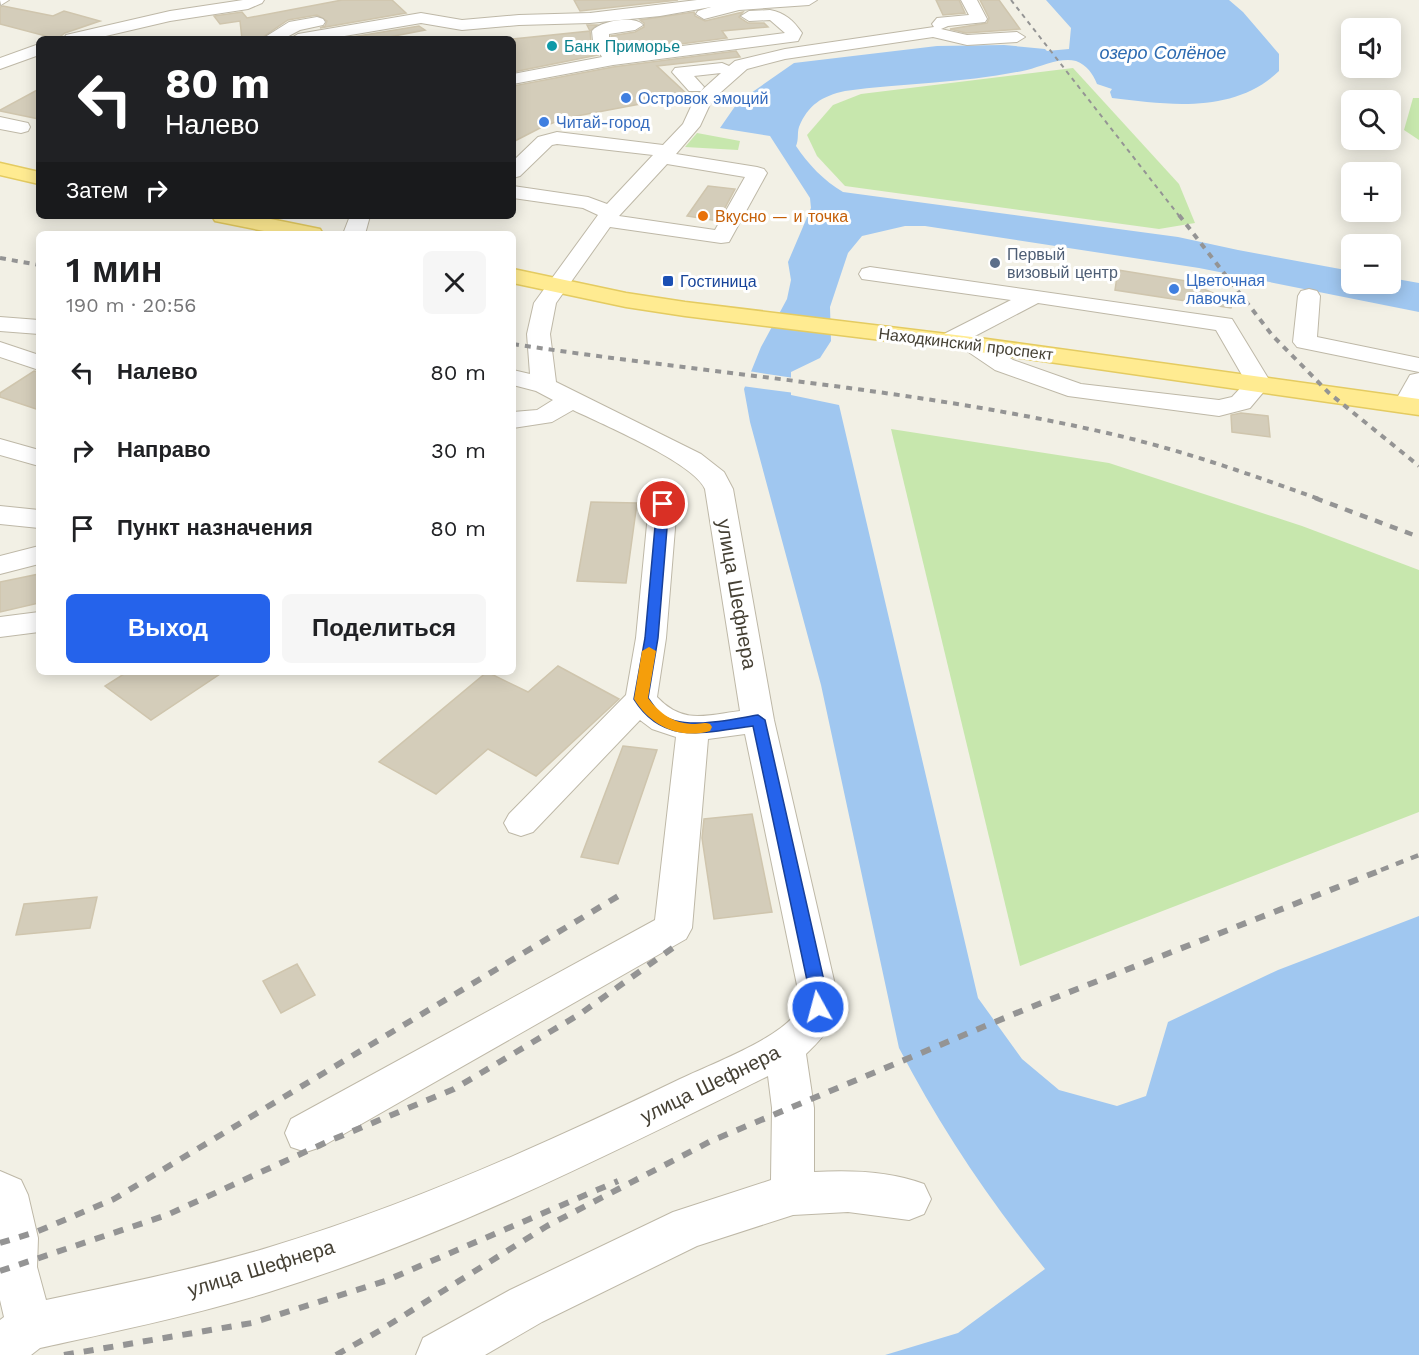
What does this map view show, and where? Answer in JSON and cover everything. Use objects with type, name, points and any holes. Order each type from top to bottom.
[{"type":"main road","points":[[0,170],[36,177]]},
{"type":"main road","points":[[239,219],[297,231]]},
{"type":"main road","name":"Находкинский проспект","points":[[516,277],[626,300],[741,317],[960,343],[1413,406]]},
{"type":"street","points":[[82,36],[171,16],[248,4],[256,0]]},
{"type":"street","points":[[616,6],[693,0]]},
{"type":"street","points":[[316,36],[421,18],[462,25],[625,15],[733,2],[809,0]]},
{"type":"street","points":[[933,32],[943,21],[978,19],[969,0]]},
{"type":"street","points":[[679,22],[733,2]]},
{"type":"street","points":[[276,36],[295,26],[417,3]]},
{"type":"street","points":[[80,36],[146,4],[171,16]]},
{"type":"street","points":[[431,36],[462,25],[483,14],[517,4]]},
{"type":"street","points":[[516,78],[613,60],[780,40],[792,37],[794,33],[783,19],[770,15],[608,28],[600,31],[601,41],[613,60]]},
{"type":"street","points":[[694,87],[681,72],[741,65],[784,54],[933,32],[967,40],[1017,37]]},
{"type":"street","points":[[0,64],[36,50]]},
{"type":"street","points":[[516,420],[543,417],[544,387],[538,354],[539,318],[544,303],[559,286],[608,216],[691,126],[704,98],[741,65]]},
{"type":"street","points":[[0,123],[21,127]]},
{"type":"street","points":[[516,169],[545,141],[557,138],[664,154],[758,173],[721,237],[608,216],[588,203],[516,192]]},
{"type":"street","points":[[870,274],[1224,324],[1259,383]]},
{"type":"street","points":[[960,343],[1035,296]]},
{"type":"street","points":[[1309,296],[1305,342],[1419,365]]},
{"type":"street","points":[[0,324],[36,327]]},
{"type":"street","points":[[0,349],[36,362]]},
{"type":"street","points":[[1413,406],[1419,380]]},
{"type":"street","name":"улица Шефнера","points":[[15,1338],[270,1269],[424,1215],[617,1130],[785,1048],[812,1023],[818,1007],[816,985],[758,720],[723,511],[714,478],[692,460],[544,387]]},
{"type":"street","points":[[0,447],[36,457]]},
{"type":"street","points":[[521,823],[641,699],[651,638],[663,504]]},
{"type":"street","points":[[0,515],[36,519]]},
{"type":"street","points":[[0,565],[36,556]]},
{"type":"street","points":[[0,627],[36,622]]},
{"type":"street","points":[[641,699],[655,717],[665,723],[693,729],[758,720]]},
{"type":"street","points":[[306,1133],[673,928],[693,729]]},
{"type":"street","points":[[785,1048],[793,1108],[793,1194]]},
{"type":"street","points":[[440,1355],[526,1306],[689,1227],[793,1194],[848,1191],[909,1199]]},
{"type":"street","points":[[0,1192],[6,1195],[16,1238],[15,1338]]},
{"type":"green space","points":[[1073,68],[1179,184],[1195,223],[1159,229],[845,186],[817,156],[807,135],[833,105],[861,94]]},
{"type":"green space","points":[[1413,98],[1419,98],[1419,140],[1404,130]]},
{"type":"green space","points":[[697,133],[740,141],[738,150],[685,147]]},
{"type":"green space","points":[[891,429],[1109,463],[1302,526],[1419,570],[1419,812],[1020,966]]},
{"type":"water","name":"озеро Солёное","points":[[1046,0],[1229,0],[1243,12],[1279,54],[1279,71],[1261,85],[1242,94],[1200,103],[1156,103],[1112,98],[1110,92],[1112,89],[1097,84],[1086,67],[1070,60],[982,78],[845,91],[829,96],[811,107],[799,127],[796,146],[817,172],[843,192],[1178,237],[1341,269],[1341,294],[1401,294],[1401,280],[1419,283],[1419,312],[1199,268],[925,226],[905,226],[862,236],[848,253],[830,307],[831,341],[820,358],[791,372],[791,395],[839,405],[978,998],[1022,1059],[1059,1090],[1117,1106],[1146,1096],[1168,1022],[1278,970],[1419,916],[1419,1355],[885,1355],[958,1333],[1045,1269],[966,1162],[899,1048],[821,685],[750,422],[744,389],[761,347],[787,299],[791,280],[788,262],[811,208],[810,198],[770,136],[720,128],[738,102],[794,63],[937,46],[1004,45],[1047,51],[1069,49],[1071,28]]},
{"type":"pier","points":[[748,371],[794,378],[795,393],[742,386]]},
{"type":"building","points":[[342,0],[392,0],[406,13],[320,28],[325,26],[327,21],[317,15],[288,20],[264,36],[242,36],[240,21],[220,24],[214,16],[242,12],[247,18]]},
{"type":"building","points":[[574,0],[678,0],[580,11]]},
{"type":"building","points":[[936,0],[959,0],[965,13],[943,15]]},
{"type":"building","points":[[980,0],[999,0],[1020,29],[966,33],[950,29],[987,23],[989,18]]},
{"type":"building","points":[[0,7],[53,16],[64,11],[100,21],[61,36],[46,36],[0,24]]},
{"type":"building","points":[[694,12],[695,16],[705,21],[743,12],[739,17],[748,23],[764,23],[768,27],[722,31],[727,38],[619,52],[611,40],[611,36],[635,32],[644,27],[644,23],[640,20]]},
{"type":"building","points":[[587,25],[597,25],[590,31]]},
{"type":"building","points":[[419,26],[425,30],[394,36],[358,36]]},
{"type":"building","name":"Банк Приморье","points":[[590,31],[591,42],[598,55],[516,71],[516,39]]},
{"type":"building","points":[[736,51],[740,57],[657,66],[688,95],[566,118],[516,140],[516,85],[613,67]]},
{"type":"building","points":[[36,91],[36,118],[0,110]]},
{"type":"building","points":[[708,186],[735,189],[718,221],[687,216]]},
{"type":"building","points":[[1118,270],[1186,281],[1233,302],[1231,308],[1115,290]]},
{"type":"building","points":[[36,371],[36,409],[0,397],[0,393]]},
{"type":"building","points":[[1241,413],[1268,416],[1270,437],[1232,432],[1231,415]]},
{"type":"building","points":[[591,502],[637,503],[626,583],[577,581]]},
{"type":"building","points":[[36,575],[36,604],[0,612],[0,582]]},
{"type":"building","points":[[558,666],[619,699],[536,776],[488,749],[436,794],[379,762],[483,675],[493,675],[528,692]]},
{"type":"building","points":[[122,675],[218,675],[151,720],[105,686]]},
{"type":"building","points":[[623,746],[657,750],[618,864],[581,857]]},
{"type":"building","points":[[752,814],[772,912],[714,919],[702,838],[704,819]]},
{"type":"building","points":[[97,897],[90,928],[16,935],[24,904]]},
{"type":"building","points":[[297,964],[315,995],[281,1013],[263,981]]},
{"type":"railway","points":[[1011,0],[1180,217]]},
{"type":"railway","points":[[1179,215],[1272,335],[1329,393],[1419,466]]},
{"type":"railway","points":[[0,258],[36,264]]},
{"type":"railway","points":[[516,344],[820,384],[1049,420],[1173,450],[1319,499]]},
{"type":"railway","points":[[1315,498],[1419,537]]},
{"type":"railway","points":[[1381,870],[1419,855]]},
{"type":"railway","points":[[336,1355],[379,1331],[547,1226],[711,1141],[1026,1009],[1384,869]]},
{"type":"railway","points":[[0,1243],[36,1232],[114,1199],[620,895]]},
{"type":"railway","points":[[0,1271],[167,1215],[329,1141],[454,1089],[580,1014],[674,947]]},
{"type":"railway","points":[[64,1355],[252,1323],[385,1281],[618,1181]]},
{"type":"slow traffic","points":[[649,651],[641,699],[655,717],[665,723],[693,729],[705,727]]},
{"type":"place","name":"Банк Приморье","points":[[552,46]]},
{"type":"place","name":"Островок эмоций","points":[[626,98]]},
{"type":"place","name":"Читай-город","points":[[544,122]]},
{"type":"place","name":"Вкусно — и точка","points":[[703,216]]},
{"type":"place","name":"Первый визовый центр","points":[[995,263]]},
{"type":"place","name":"Гостиница","points":[[668,281]]},
{"type":"place","name":"Цветочная лавочка","points":[[1174,289]]},
{"type":"route","points":[[663,504],[651,638],[641,699],[655,717],[665,723],[693,729],[758,720],[816,985],[818,1007]]}]
